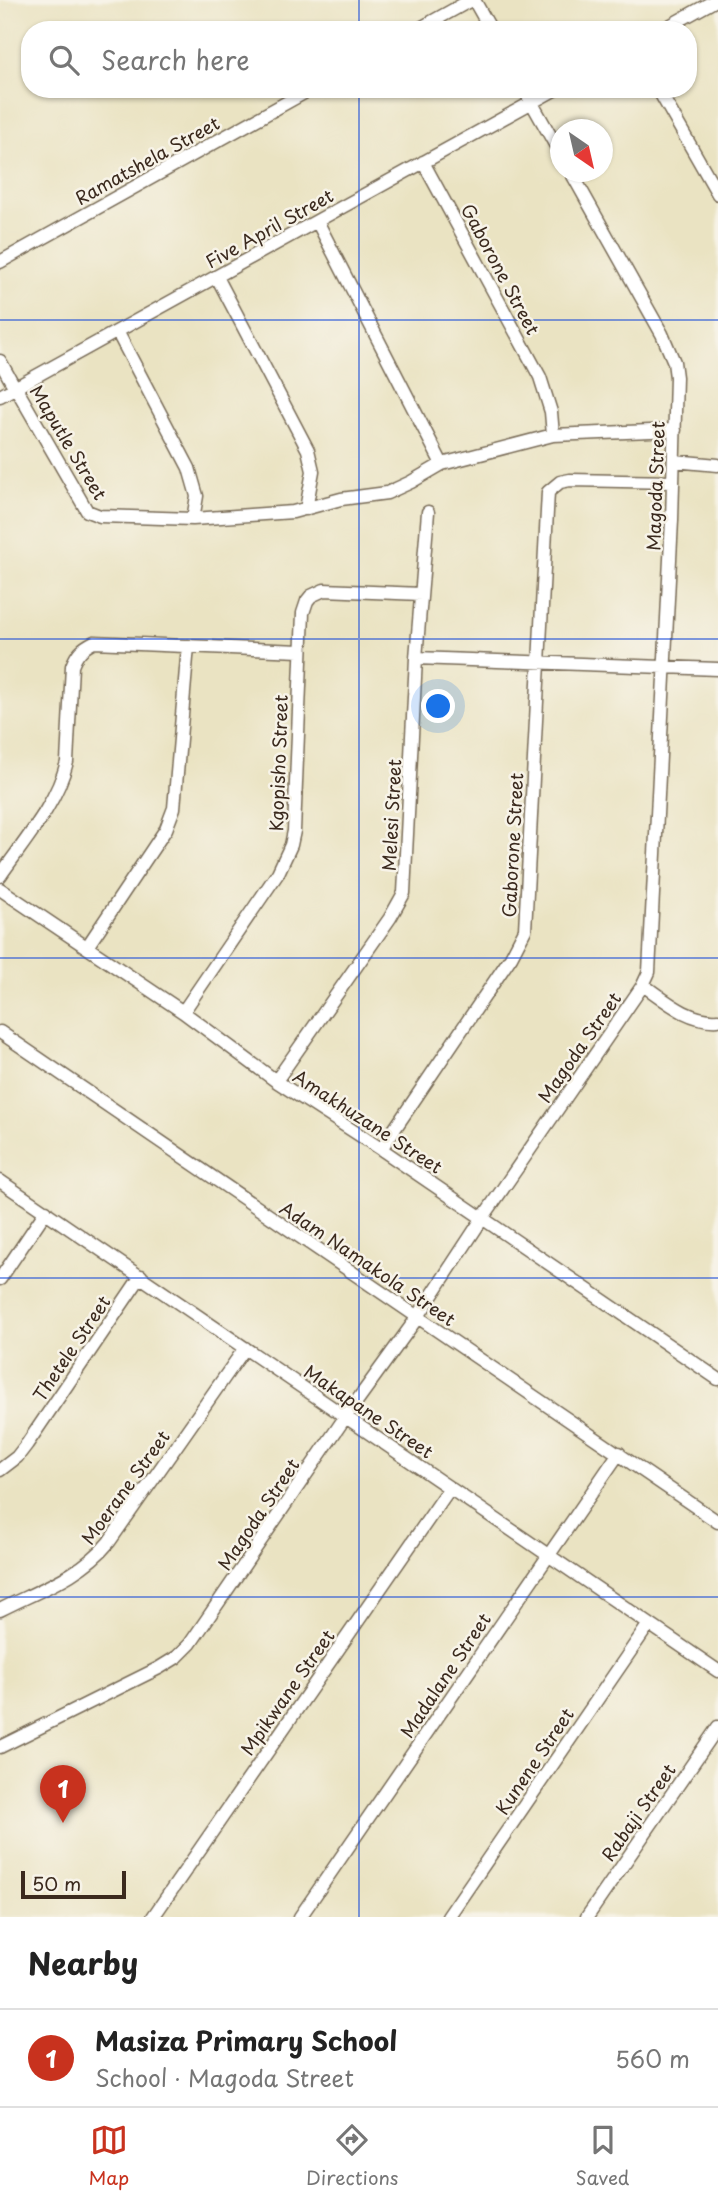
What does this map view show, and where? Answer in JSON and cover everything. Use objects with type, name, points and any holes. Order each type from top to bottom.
[{"type":"street","points":[[434,21],[472,0],[485,21]]},
{"type":"street","points":[[678,21],[716,0]]},
{"type":"street","name":"Ramatshela Street","points":[[0,262],[294,98]]},
{"type":"street","points":[[530,98],[550,134]]},
{"type":"street","name":"Five April Street","points":[[0,396],[539,98]]},
{"type":"street","points":[[662,98],[718,194]]},
{"type":"street","name":"Gaborone Street","points":[[423,162],[540,377],[551,412],[553,435]]},
{"type":"street","name":"Magoda Street","points":[[0,1747],[177,1657],[206,1622],[346,1416],[417,1318],[643,985],[649,972],[665,667],[676,377],[670,350],[577,182]]},
{"type":"street","points":[[317,221],[442,464]]},
{"type":"street","points":[[218,277],[308,450],[313,471],[306,509]]},
{"type":"street","points":[[118,332],[189,468],[197,496],[192,519],[273,514],[306,509],[341,499],[387,493],[442,464],[553,435],[675,430]]},
{"type":"street","name":"Maputle Street","points":[[0,361],[87,511],[92,515],[117,517],[192,519]]},
{"type":"street","points":[[674,461],[718,465]]},
{"type":"street","name":"Gaborone Street","points":[[381,1149],[511,957],[525,930],[528,916],[547,499],[552,487],[570,480],[673,482]]},
{"type":"street","name":"Melesi Street","points":[[276,1081],[390,918],[404,893],[416,658],[428,512]]},
{"type":"street","name":"Kgopisho Street","points":[[183,1012],[278,873],[291,845],[294,831],[300,650],[304,607],[307,601],[316,592],[324,590],[421,594]]},
{"type":"street","points":[[0,876],[49,805],[64,777],[72,666],[85,646],[94,642],[300,650]]},
{"type":"street","points":[[87,947],[166,829],[174,808],[188,646]]},
{"type":"street","points":[[416,658],[718,668]]},
{"type":"street","name":"Amakhuzane Street","points":[[0,889],[183,1012],[276,1081],[381,1149],[718,1379]]},
{"type":"street","points":[[643,985],[691,1017],[718,1020]]},
{"type":"street","name":"Adam Namakola Street","points":[[0,1032],[718,1522]]},
{"type":"street","name":"Makapane Street","points":[[0,1181],[718,1671]]},
{"type":"street","points":[[0,1279],[46,1211]]},
{"type":"street","name":"Thetele Street","points":[[0,1470],[17,1457],[27,1444],[141,1276]]},
{"type":"street","name":"Moerane Street","points":[[0,1610],[83,1568],[97,1557],[246,1348]]},
{"type":"street","name":"Madalane Street","points":[[300,1917],[619,1453]]},
{"type":"street","name":"Mpikwane Street","points":[[153,1917],[450,1488]]},
{"type":"street","name":"Kunene Street","points":[[449,1917],[649,1624]]},
{"type":"street","name":"Rabaji Street","points":[[587,1917],[718,1727]]},
{"type":"place","name":"Masiza Primary School","points":[[63,1823]]}]
